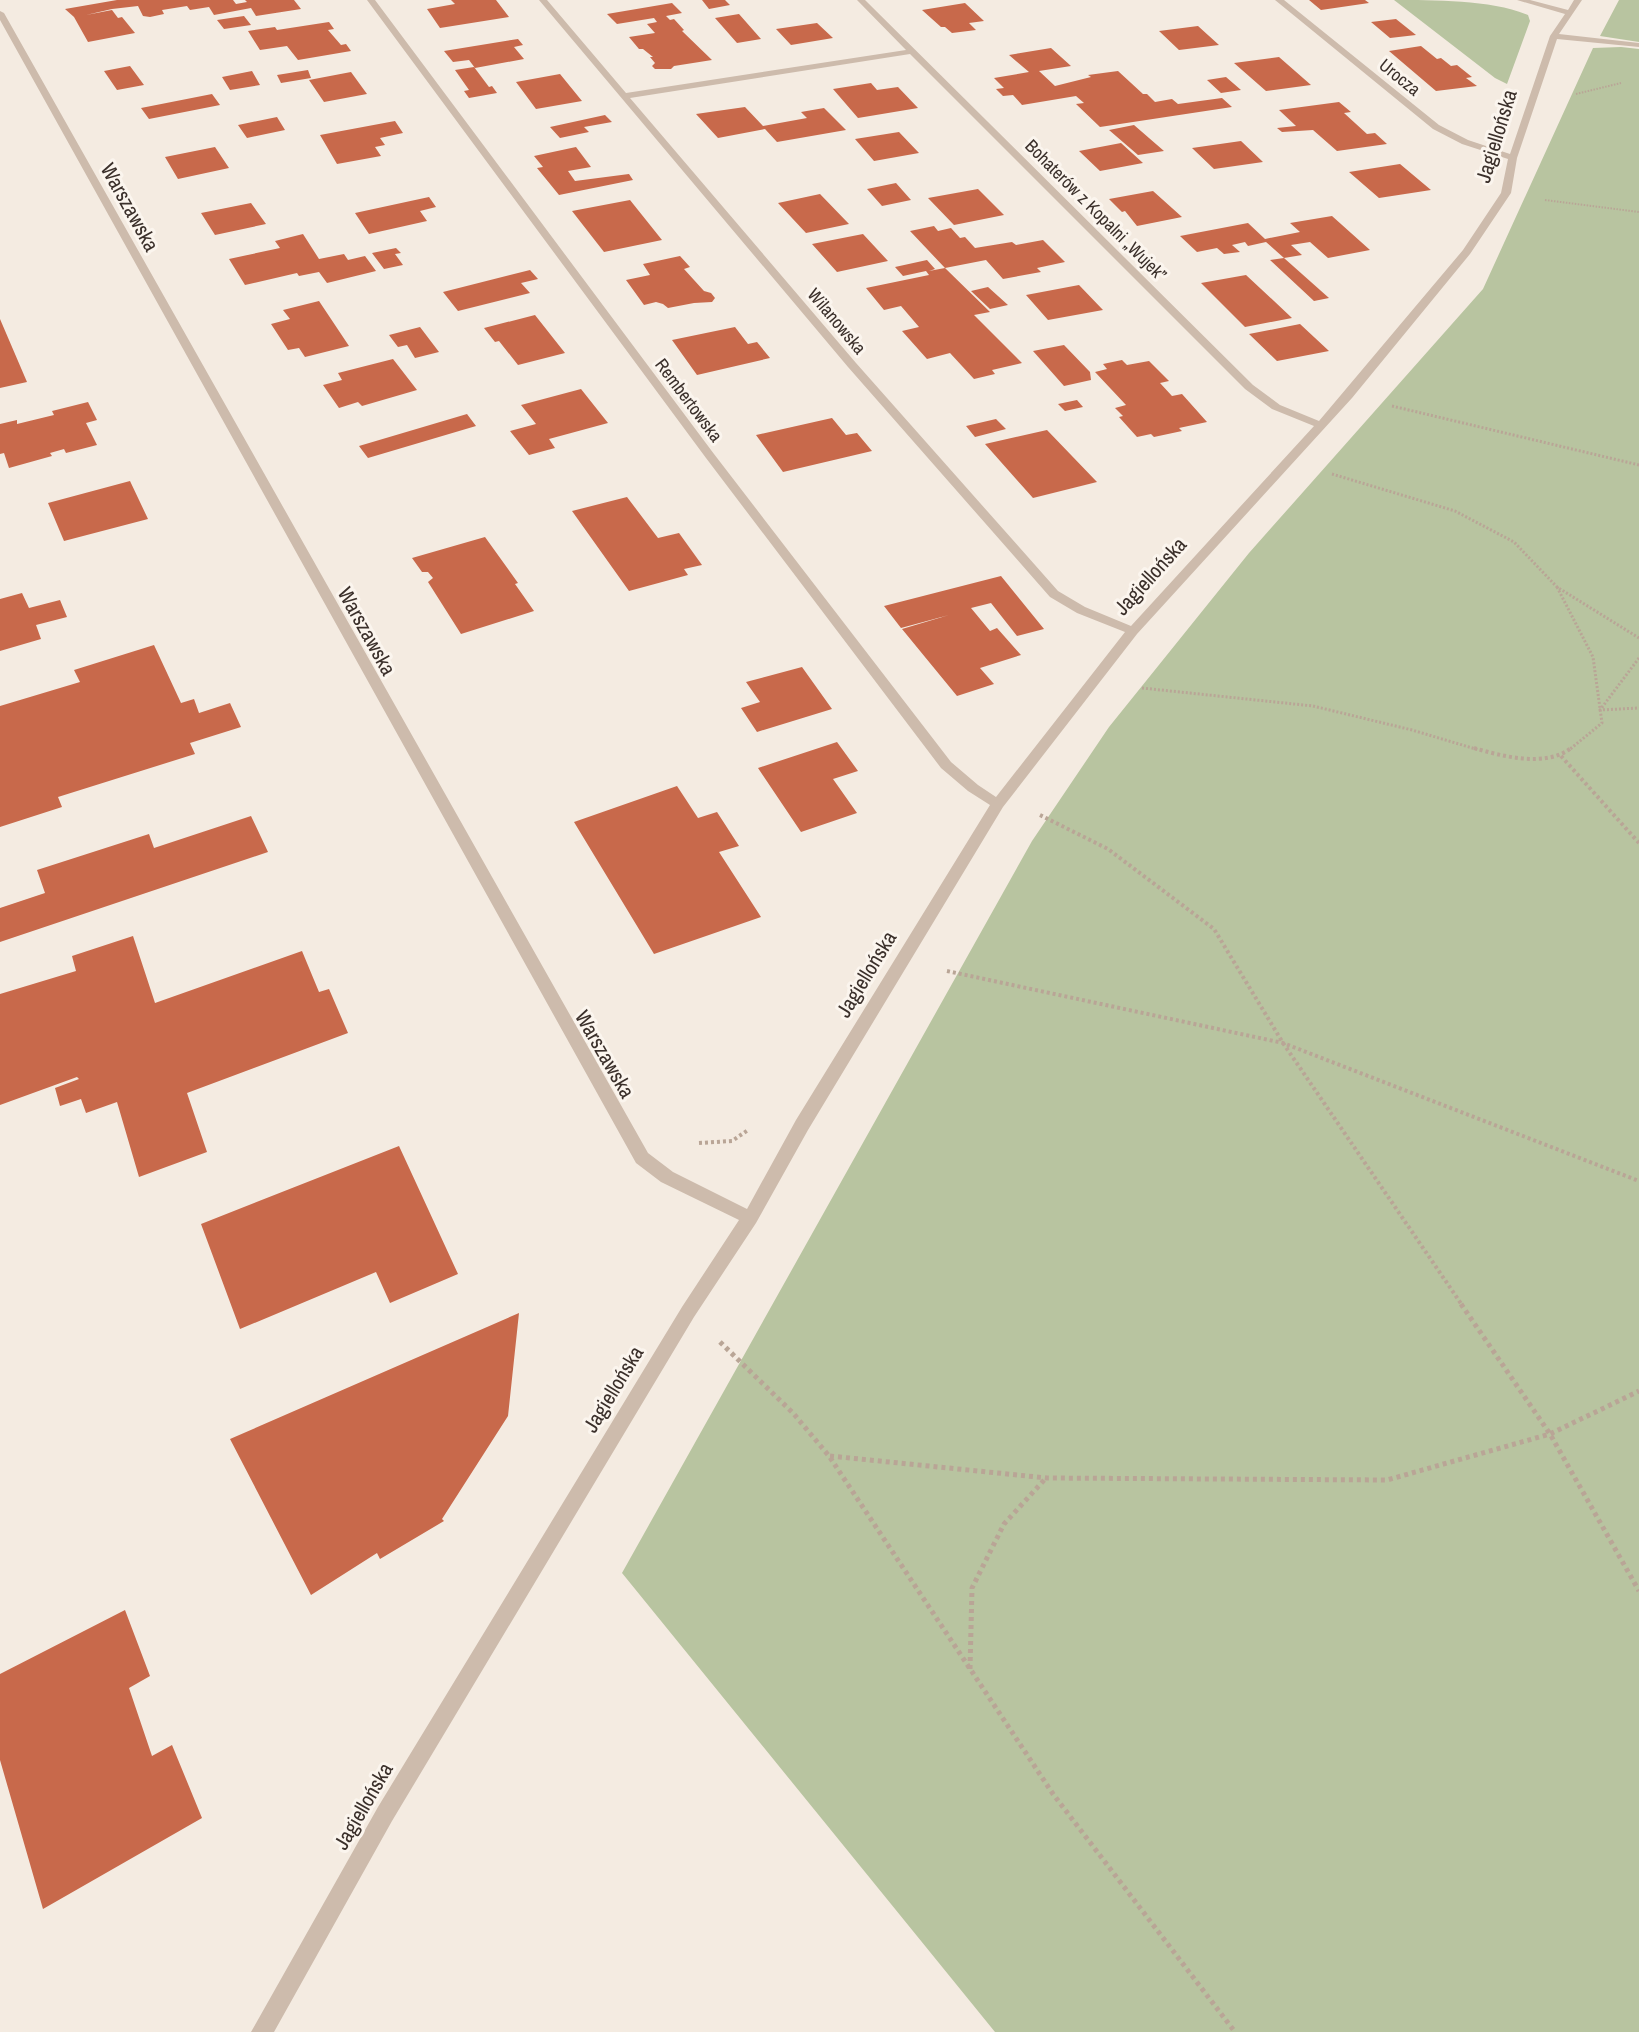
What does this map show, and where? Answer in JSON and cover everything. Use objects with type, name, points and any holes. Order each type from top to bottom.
[{"type":"street","name":"Rembertowska","points":[[371,0],[710,456],[946,765],[973,788],[998,804]]},
{"type":"street","name":"Wilanowska","points":[[543,0],[852,365],[1054,594],[1081,610],[1133,630]]},
{"type":"street","name":"Bohaterów z Kopalni „Wujek”","points":[[861,0],[1249,387],[1276,407],[1320,425]]},
{"type":"street","name":"Urocza","points":[[1279,0],[1436,128],[1465,142],[1513,158]]},
{"type":"street","points":[[1521,0],[1568,12]]},
{"type":"street","name":"Jagiellońska","points":[[262,2032],[385,1814],[688,1312],[750,1218],[802,1125],[998,804],[1133,630],[1348,396],[1467,252],[1506,193],[1513,158],[1554,36],[1578,0]]},
{"type":"street","name":"Warszawska","points":[[0,13],[642,1158],[667,1177],[750,1218]]},
{"type":"street","points":[[1554,36],[1639,45]]},
{"type":"street","points":[[624,96],[913,51]]},
{"type":"path","points":[[1534,93],[1564,97],[1628,81]]},
{"type":"path","points":[[1506,193],[1639,212]]},
{"type":"path","points":[[1348,396],[1639,465]]},
{"type":"path","points":[[1325,472],[1455,511],[1514,542],[1557,587],[1639,638]]},
{"type":"path","points":[[1132,687],[1313,706],[1510,759],[1561,756],[1602,723],[1593,657],[1557,587]]},
{"type":"path","points":[[1600,710],[1639,658]]},
{"type":"path","points":[[1600,710],[1639,708]]},
{"type":"path","points":[[1561,756],[1639,843]]},
{"type":"path","points":[[1038,814],[1108,849],[1214,929],[1283,1044],[1550,1434],[1639,1591]]},
{"type":"path","points":[[941,969],[1283,1044],[1639,1181]]},
{"type":"path","points":[[688,1312],[793,1413],[829,1456],[1053,1794],[1235,2032]]},
{"type":"path","points":[[829,1456],[1047,1478],[1387,1480],[1550,1434],[1639,1391]]},
{"type":"path","points":[[970,1670],[972,1588],[1004,1524],[1047,1478]]},
{"type":"green space","points":[[1394,0],[1481,4],[1498,6],[1528,15],[1530,21],[1507,84],[1495,78]]},
{"type":"green space","points":[[1619,0],[1639,0],[1639,42],[1600,36]]},
{"type":"green space","points":[[1593,48],[1639,49],[1639,2032],[995,2032],[622,1573],[1032,841],[1109,727],[1249,553],[1483,289]]},
{"type":"building","points":[[117,0],[233,0],[236,4],[247,2],[245,0],[294,0],[301,9],[256,16],[251,8],[214,15],[209,7],[190,10],[187,6],[162,10],[164,14],[150,17],[143,16],[138,6],[112,9],[86,15],[112,10],[118,18],[122,17],[135,33],[88,42],[74,17],[65,9]]},
{"type":"building","points":[[451,0],[496,0],[509,17],[440,28],[427,9],[455,4]]},
{"type":"building","points":[[702,0],[725,0],[730,5],[709,9]]},
{"type":"building","points":[[1309,0],[1365,0],[1369,3],[1321,10]]},
{"type":"building","points":[[672,3],[682,13],[666,16],[670,20],[674,19],[684,30],[682,31],[712,60],[674,66],[671,69],[655,69],[652,66],[655,63],[650,57],[653,57],[643,49],[639,49],[629,37],[655,33],[647,24],[657,22],[654,18],[617,24],[607,14]]},
{"type":"building","points":[[965,3],[984,21],[969,23],[976,30],[952,33],[945,27],[941,27],[922,10]]},
{"type":"building","points":[[739,14],[761,39],[737,43],[715,18]]},
{"type":"building","points":[[244,16],[251,25],[224,29],[217,20]]},
{"type":"building","points":[[1396,19],[1416,35],[1390,38],[1371,22]]},
{"type":"building","points":[[329,22],[334,29],[328,30],[341,45],[346,44],[351,51],[298,60],[287,46],[260,50],[248,31],[275,27],[277,30]]},
{"type":"building","points":[[817,23],[833,38],[791,45],[776,29]]},
{"type":"building","points":[[1198,26],[1219,45],[1179,50],[1159,31]]},
{"type":"building","points":[[518,39],[523,45],[514,47],[524,59],[475,68],[469,60],[453,62],[444,51]]},
{"type":"building","points":[[1421,46],[1437,59],[1441,58],[1451,66],[1457,65],[1472,77],[1466,78],[1477,86],[1436,91],[1389,51]]},
{"type":"building","points":[[1051,48],[1071,66],[1039,71],[1055,86],[1091,77],[1088,75],[1118,71],[1155,102],[1172,99],[1178,104],[1222,98],[1232,107],[1100,127],[1076,104],[1084,103],[1076,96],[1022,105],[1013,95],[1003,96],[996,89],[1004,88],[994,78],[1029,72],[1009,55]]},
{"type":"building","points":[[1279,57],[1311,85],[1266,91],[1234,63]]},
{"type":"building","points":[[130,66],[144,85],[117,90],[104,71]]},
{"type":"building","points":[[474,67],[489,87],[492,86],[497,93],[469,98],[464,91],[469,90],[455,70]]},
{"type":"building","points":[[308,70],[311,78],[281,83],[277,75]]},
{"type":"building","points":[[252,71],[260,85],[230,90],[222,77]]},
{"type":"building","points":[[351,72],[367,94],[324,102],[309,80]]},
{"type":"building","points":[[560,74],[582,101],[536,109],[516,82]]},
{"type":"building","points":[[1226,77],[1241,90],[1221,93],[1207,80]]},
{"type":"building","points":[[871,83],[877,90],[898,87],[918,108],[858,118],[833,89]]},
{"type":"building","points":[[212,94],[220,105],[149,119],[141,108]]},
{"type":"building","points":[[1339,102],[1351,112],[1344,113],[1367,134],[1375,133],[1387,144],[1337,151],[1313,130],[1282,132],[1277,128],[1296,126],[1279,110]]},
{"type":"building","points":[[745,107],[763,126],[807,118],[801,112],[824,108],[846,130],[777,142],[765,129],[718,138],[696,114]]},
{"type":"building","points":[[605,115],[612,122],[584,127],[589,132],[560,138],[550,127]]},
{"type":"building","points":[[277,117],[285,130],[247,138],[238,125]]},
{"type":"building","points":[[395,121],[403,133],[380,138],[385,145],[375,147],[381,156],[337,164],[320,135]]},
{"type":"building","points":[[1134,125],[1164,151],[1138,155],[1109,130]]},
{"type":"building","points":[[899,132],[919,153],[874,161],[855,139]]},
{"type":"building","points":[[1241,141],[1263,162],[1214,169],[1192,148]]},
{"type":"building","points":[[1121,143],[1143,163],[1100,171],[1079,151]]},
{"type":"building","points":[[215,147],[229,168],[178,179],[165,157]]},
{"type":"building","points":[[576,147],[591,167],[568,171],[575,181],[629,174],[633,180],[559,195],[537,168],[543,167],[534,156]]},
{"type":"building","points":[[1400,164],[1431,190],[1379,198],[1349,172]]},
{"type":"building","points":[[896,183],[911,200],[882,206],[867,189]]},
{"type":"building","points":[[978,189],[1004,215],[954,225],[928,198]]},
{"type":"building","points":[[1153,191],[1182,217],[1137,226],[1125,211],[1122,212],[1109,199]]},
{"type":"building","points":[[820,194],[849,224],[806,233],[778,203]]},
{"type":"building","points":[[429,197],[436,207],[420,211],[427,221],[369,234],[355,213]]},
{"type":"building","points":[[630,200],[662,240],[604,252],[572,211]]},
{"type":"building","points":[[251,203],[266,224],[215,235],[201,213]]},
{"type":"building","points":[[1332,216],[1370,250],[1328,258],[1310,242],[1291,245],[1302,255],[1284,258],[1266,242],[1248,246],[1245,242],[1232,245],[1240,252],[1224,254],[1217,248],[1197,252],[1180,236],[1248,223],[1265,239],[1300,232],[1290,223]]},
{"type":"building","points":[[934,226],[938,231],[951,228],[960,238],[965,237],[975,248],[1012,242],[1016,245],[1043,240],[1065,262],[1037,268],[1041,272],[1003,279],[986,260],[945,268],[910,231]]},
{"type":"building","points":[[303,234],[319,259],[344,254],[348,260],[365,256],[376,271],[327,283],[319,272],[299,276],[297,273],[245,285],[229,259],[280,248],[275,241]]},
{"type":"building","points":[[863,234],[888,261],[837,272],[812,244]]},
{"type":"building","points":[[396,248],[401,253],[395,254],[403,265],[384,269],[372,253]]},
{"type":"building","points":[[680,256],[690,267],[684,269],[704,291],[711,293],[715,298],[712,302],[668,308],[656,302],[644,305],[626,280],[650,275],[643,264]]},
{"type":"building","points":[[1284,258],[1329,298],[1314,301],[1270,260]]},
{"type":"building","points":[[927,260],[935,269],[929,271],[945,268],[990,312],[974,315],[1022,363],[992,370],[995,374],[974,379],[950,353],[927,359],[902,331],[919,327],[901,306],[884,310],[866,288],[929,275],[926,271],[903,276],[895,267]]},
{"type":"building","points":[[530,270],[538,279],[521,283],[530,293],[458,311],[443,292]]},
{"type":"building","points":[[1246,275],[1292,318],[1245,327],[1201,283]]},
{"type":"building","points":[[1079,285],[1103,310],[1048,320],[1026,295]]},
{"type":"building","points":[[988,287],[1008,305],[990,309],[971,291]]},
{"type":"building","points":[[319,301],[349,346],[305,357],[299,348],[288,350],[271,324],[290,319],[283,310]]},
{"type":"building","points":[[535,315],[565,353],[518,365],[499,341],[495,342],[484,328]]},
{"type":"building","points":[[0,319],[27,382],[0,388]]},
{"type":"building","points":[[1300,324],[1329,351],[1277,361],[1249,334]]},
{"type":"building","points":[[420,327],[439,352],[415,358],[407,345],[398,347],[389,335]]},
{"type":"building","points":[[735,327],[748,344],[757,342],[770,358],[697,375],[672,340]]},
{"type":"building","points":[[1064,345],[1090,372],[1091,380],[1064,386],[1033,351]]},
{"type":"building","points":[[393,359],[417,390],[362,406],[358,402],[339,408],[323,385],[342,380],[338,373]]},
{"type":"building","points":[[1122,360],[1127,365],[1149,361],[1169,381],[1160,383],[1172,396],[1182,394],[1207,422],[1179,428],[1182,431],[1154,437],[1151,434],[1137,437],[1119,417],[1123,416],[1115,408],[1126,405],[1095,372],[1107,369],[1103,364]]},
{"type":"building","points":[[581,389],[608,423],[549,439],[555,448],[529,455],[510,431],[536,424],[521,405]]},
{"type":"building","points":[[1077,400],[1083,407],[1065,411],[1058,404]]},
{"type":"building","points":[[88,402],[97,420],[86,423],[97,445],[66,453],[64,449],[50,453],[52,456],[9,468],[4,453],[0,454],[0,424],[17,420],[17,424],[54,415],[52,411]]},
{"type":"building","points":[[467,414],[476,426],[368,458],[359,446]]},
{"type":"building","points":[[832,418],[846,435],[857,433],[872,451],[783,472],[756,435]]},
{"type":"building","points":[[996,419],[1006,429],[975,437],[966,426]]},
{"type":"building","points":[[1047,430],[1097,482],[1033,498],[985,444]]},
{"type":"building","points":[[130,481],[148,519],[64,541],[48,503]]},
{"type":"building","points":[[627,497],[658,538],[679,533],[702,565],[684,569],[688,575],[629,591],[572,511]]},
{"type":"building","points":[[485,537],[518,583],[515,584],[534,611],[461,634],[428,582],[433,578],[428,572],[422,572],[412,558]]},
{"type":"building","points":[[1001,576],[1044,629],[1017,636],[991,603],[971,608],[990,631],[997,628],[1021,655],[980,668],[994,684],[957,696],[902,629],[949,615],[901,628],[884,606]]},
{"type":"building","points":[[22,593],[29,608],[60,600],[67,617],[36,625],[41,639],[0,651],[0,599]]},
{"type":"building","points":[[154,645],[181,703],[194,699],[199,713],[230,703],[241,727],[190,743],[195,754],[58,797],[62,807],[0,827],[0,706],[80,682],[74,670]]},
{"type":"building","points":[[802,667],[832,709],[757,732],[741,708],[760,702],[746,682]]},
{"type":"building","points":[[837,742],[858,771],[833,779],[857,813],[801,832],[758,768]]},
{"type":"building","points":[[677,786],[698,818],[717,812],[739,846],[719,852],[761,917],[654,954],[574,822]]},
{"type":"building","points":[[251,816],[268,852],[0,942],[0,908],[45,893],[37,870],[149,834],[154,848]]},
{"type":"building","points":[[133,936],[155,1003],[302,951],[319,992],[329,989],[348,1033],[187,1093],[207,1152],[139,1177],[117,1102],[86,1113],[81,1099],[60,1106],[55,1088],[79,1079],[77,1077],[0,1105],[0,994],[76,971],[72,956]]},
{"type":"building","points":[[399,1146],[458,1274],[390,1303],[376,1272],[240,1329],[201,1224]]},
{"type":"building","points":[[519,1313],[508,1416],[442,1519],[444,1521],[380,1559],[377,1553],[311,1595],[230,1439]]},
{"type":"building","points":[[125,1610],[150,1676],[129,1688],[152,1756],[172,1745],[202,1818],[43,1909],[0,1760],[0,1674]]}]
